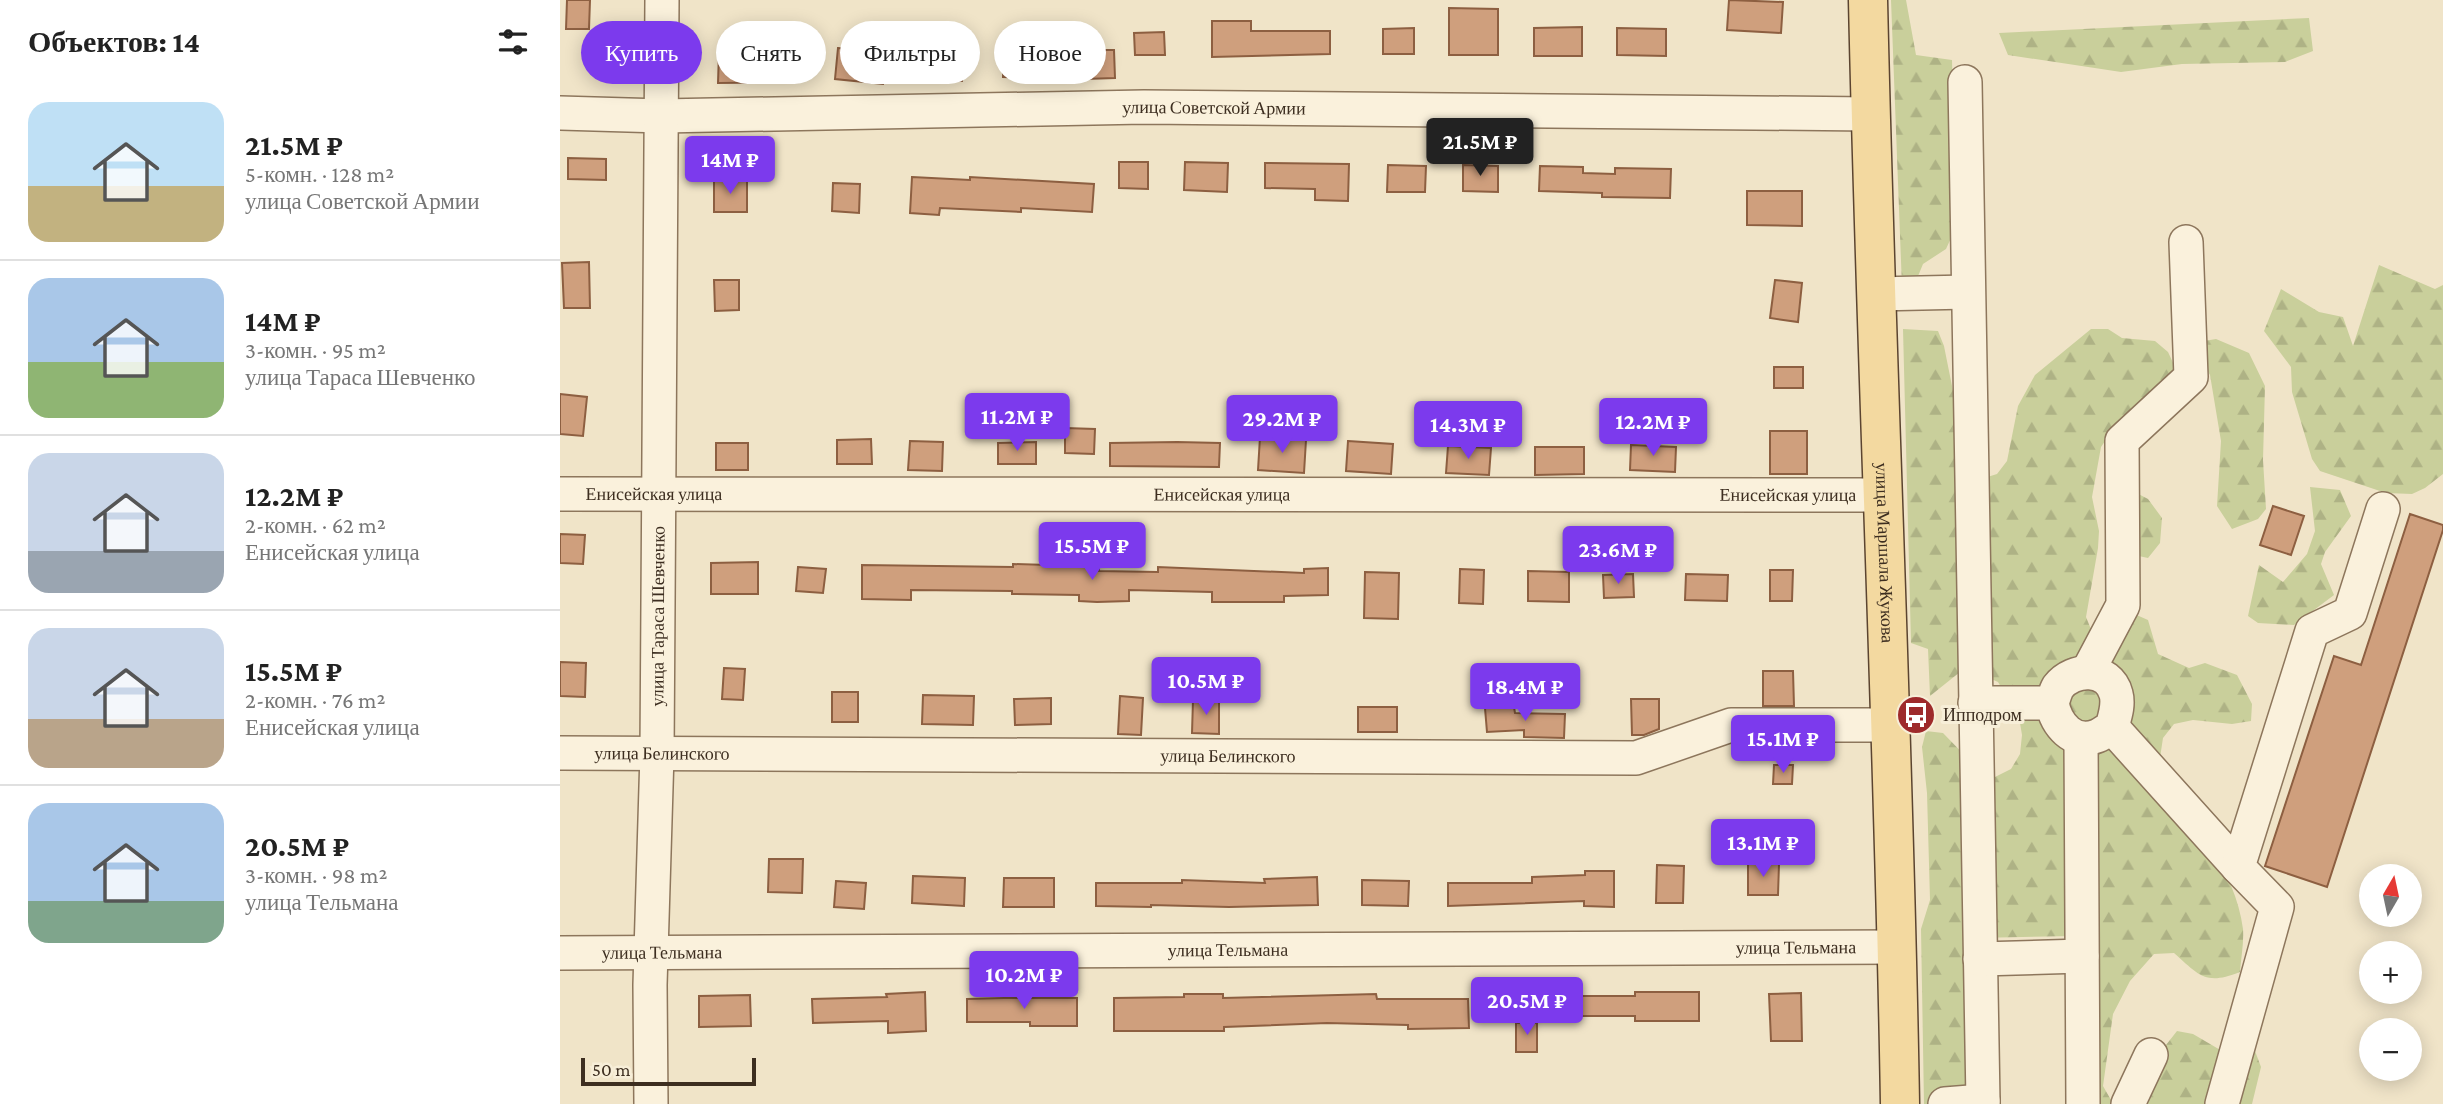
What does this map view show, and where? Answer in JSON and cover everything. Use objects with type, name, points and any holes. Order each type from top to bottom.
[{"type":"main road","name":"улица Маршала Жукова","points":[[1868,0],[1900,1104]]},
{"type":"street","name":"улица Тараса Шевченко","points":[[651,1104],[651,953],[657,754],[662,0]]},
{"type":"street","points":[[1945,1104],[1983,1102],[1965,82]]},
{"type":"street","name":"улица Советской Армии","points":[[560,113],[662,116],[1144,107],[1870,114]]},
{"type":"street","points":[[2088,671],[2123,605],[2122,441],[2191,377],[2186,242]]},
{"type":"street","points":[[1875,293],[1968,292]]},
{"type":"street","name":"Енисейская улица","points":[[560,494],[1882,495]]},
{"type":"street","points":[[2238,867],[2312,631],[2350,613],[2383,509]]},
{"type":"street","points":[[2088,671],[2106,678],[2115,691],[2117,708],[2112,727],[2096,737],[2081,739],[2064,730],[2055,718],[2052,703],[2059,687],[2072,676],[2088,671]]},
{"type":"street","points":[[1975,703],[2052,703]]},
{"type":"street","name":"улица Белинского","points":[[560,753],[1636,758],[1731,725],[1890,725]]},
{"type":"street","points":[[2112,727],[2238,867],[2277,906],[2222,1104]]},
{"type":"street","points":[[2081,739],[2083,1104]]},
{"type":"street","name":"улица Тельмана","points":[[560,953],[1897,947]]},
{"type":"street","points":[[1980,959],[2082,956]]},
{"type":"street","points":[[2128,1104],[2151,1055]]},
{"type":"green space","points":[[1891,0],[1906,0],[1916,55],[1952,60],[1954,143],[1951,238],[1946,249],[1923,264],[1916,281],[1902,287]]},
{"type":"green space","points":[[2309,18],[2313,51],[2285,62],[2182,64],[2121,72],[2008,55],[1999,33]]},
{"type":"green space","points":[[2379,265],[2435,289],[2443,285],[2443,474],[2412,494],[2386,493],[2320,471],[2312,459],[2292,392],[2291,367],[2264,331],[2281,289],[2319,312],[2343,317],[2353,346]]},
{"type":"green space","points":[[1903,329],[1938,331],[1944,346],[1968,466],[1981,479],[1997,474],[2007,461],[2018,406],[2035,375],[2091,329],[2108,329],[2122,338],[2155,341],[2168,352],[2175,367],[2172,385],[2112,431],[2101,447],[2092,497],[2099,531],[2098,548],[2086,617],[2099,649],[2132,613],[2148,620],[2158,654],[2189,668],[2205,663],[2237,675],[2252,704],[2251,721],[2232,724],[2193,720],[2174,724],[2163,738],[2158,771],[2210,846],[2231,886],[2243,929],[2240,972],[2210,978],[2197,972],[2174,953],[2154,954],[2130,981],[2113,1014],[2103,1086],[2111,1100],[2128,1099],[2157,1080],[2166,1045],[2177,1031],[2193,1034],[2222,1051],[2239,1045],[2255,1051],[2261,1067],[2252,1104],[2072,1104],[2073,936],[1975,938],[1977,1104],[1924,1104],[1921,929],[1930,900],[1927,793],[1922,747],[1926,731],[1943,733],[1979,770],[1995,777],[2011,769],[2020,754],[2022,735],[2019,717],[1998,682],[1980,674],[1960,672],[1930,696],[1928,649],[1911,643]]},
{"type":"green space","points":[[2216,339],[2249,353],[2265,386],[2263,460],[2266,509],[2258,519],[2232,529],[2217,506],[2221,441],[2210,375],[2196,351],[2204,341]]},
{"type":"green space","points":[[2310,487],[2340,490],[2351,516],[2325,552],[2321,564],[2334,595],[2294,625],[2258,623],[2248,616],[2259,565],[2283,582],[2307,554],[2315,531]]},
{"type":"green space","points":[[2127,488],[2148,499],[2162,518],[2160,543],[2148,558],[2134,555]]},
{"type":"building","points":[[567,0],[590,0],[589,21],[581,21],[581,29],[566,29]]},
{"type":"building","points":[[1729,0],[1783,2],[1781,33],[1727,30]]},
{"type":"building","points":[[1449,8],[1498,9],[1498,55],[1449,55]]},
{"type":"building","points":[[1212,21],[1251,21],[1251,31],[1330,31],[1330,54],[1212,57]]},
{"type":"building","points":[[1582,27],[1582,56],[1534,56],[1534,28]]},
{"type":"building","points":[[1414,28],[1414,54],[1383,54],[1383,29]]},
{"type":"building","points":[[1617,28],[1666,29],[1666,56],[1617,55]]},
{"type":"building","points":[[1164,32],[1165,55],[1135,55],[1134,33]]},
{"type":"building","points":[[838,48],[840,48],[840,80],[835,79]]},
{"type":"building","points":[[1106,50],[1114,50],[1115,78],[1106,78]]},
{"type":"building","points":[[568,158],[606,159],[606,180],[568,179]]},
{"type":"building","points":[[1119,162],[1148,162],[1148,189],[1119,188]]},
{"type":"building","points":[[1185,162],[1228,163],[1227,192],[1184,190]]},
{"type":"building","points":[[1265,163],[1349,164],[1348,201],[1315,200],[1315,189],[1265,188]]},
{"type":"building","points":[[1388,165],[1426,166],[1425,192],[1387,192]]},
{"type":"building","points":[[1463,165],[1498,166],[1498,192],[1463,191]]},
{"type":"building","points":[[1540,166],[1583,167],[1583,173],[1615,174],[1615,168],[1671,169],[1670,198],[1602,197],[1602,193],[1539,191]]},
{"type":"building","points":[[912,177],[970,180],[970,177],[1094,184],[1092,212],[1021,208],[1021,212],[940,208],[939,215],[910,213]]},
{"type":"building","points":[[714,181],[747,181],[747,212],[714,212]]},
{"type":"building","points":[[833,183],[860,184],[859,213],[832,211]]},
{"type":"building","points":[[1747,191],[1802,191],[1802,226],[1747,225]]},
{"type":"building","points":[[589,262],[590,308],[564,308],[562,263]]},
{"type":"building","points":[[714,280],[739,280],[739,310],[715,311]]},
{"type":"building","points":[[1775,280],[1802,283],[1798,322],[1770,318]]},
{"type":"building","points":[[1774,367],[1803,367],[1803,388],[1774,388]]},
{"type":"building","points":[[560,394],[587,397],[583,436],[560,434]]},
{"type":"building","points":[[1065,428],[1095,429],[1094,454],[1065,453]]},
{"type":"building","points":[[1770,431],[1807,431],[1807,474],[1770,474]]},
{"type":"building","points":[[1260,437],[1306,440],[1304,473],[1258,470]]},
{"type":"building","points":[[871,439],[872,464],[837,464],[837,440]]},
{"type":"building","points":[[910,441],[943,442],[942,471],[908,470]]},
{"type":"building","points":[[1348,441],[1393,444],[1391,474],[1346,471]]},
{"type":"building","points":[[1036,442],[1036,464],[998,464],[998,443]]},
{"type":"building","points":[[716,443],[748,443],[748,470],[716,470]]},
{"type":"building","points":[[1110,443],[1220,443],[1219,467],[1110,466]]},
{"type":"building","points":[[1631,445],[1676,447],[1675,472],[1630,470]]},
{"type":"building","points":[[1448,446],[1491,448],[1489,475],[1446,473]]},
{"type":"building","points":[[1535,447],[1584,447],[1584,474],[1535,475]]},
{"type":"building","points":[[2273,506],[2304,516],[2291,555],[2260,545]]},
{"type":"building","points":[[2410,514],[2443,525],[2443,530],[2327,887],[2265,866],[2334,656],[2361,665]]},
{"type":"building","points":[[560,534],[585,535],[583,564],[560,563]]},
{"type":"building","points":[[758,562],[758,594],[711,594],[711,563]]},
{"type":"building","points":[[1013,564],[1099,564],[1099,571],[1158,572],[1158,567],[1304,573],[1304,569],[1328,568],[1328,595],[1284,596],[1284,602],[1212,602],[1212,592],[1129,590],[1129,601],[1097,602],[1079,601],[1079,595],[911,590],[911,600],[862,599],[862,565],[1013,567]]},
{"type":"building","points":[[798,567],[826,569],[823,593],[796,591]]},
{"type":"building","points":[[1460,569],[1484,570],[1483,604],[1459,603]]},
{"type":"building","points":[[1770,570],[1793,570],[1792,601],[1770,601]]},
{"type":"building","points":[[1528,571],[1569,572],[1569,602],[1528,601]]},
{"type":"building","points":[[1365,572],[1399,573],[1398,619],[1364,618]]},
{"type":"building","points":[[1633,574],[1634,597],[1604,598],[1603,575]]},
{"type":"building","points":[[1686,574],[1728,575],[1727,601],[1685,600]]},
{"type":"building","points":[[560,662],[586,663],[585,697],[560,696]]},
{"type":"building","points":[[724,668],[745,669],[743,700],[722,699]]},
{"type":"building","points":[[1763,671],[1793,671],[1794,706],[1763,706]]},
{"type":"building","points":[[832,692],[858,692],[858,722],[832,722]]},
{"type":"building","points":[[923,695],[974,696],[973,725],[922,724]]},
{"type":"building","points":[[1120,696],[1143,698],[1141,735],[1118,734]]},
{"type":"building","points":[[1051,698],[1051,724],[1015,725],[1014,699]]},
{"type":"building","points":[[1631,699],[1659,699],[1659,729],[1644,735],[1632,735]]},
{"type":"building","points":[[1193,700],[1219,701],[1219,734],[1192,733]]},
{"type":"building","points":[[1358,707],[1397,707],[1397,732],[1358,732]]},
{"type":"building","points":[[1514,707],[1515,713],[1565,714],[1564,738],[1524,737],[1524,730],[1487,732],[1485,708]]},
{"type":"building","points":[[1774,765],[1793,765],[1792,784],[1773,784]]},
{"type":"building","points":[[1783,821],[1807,822],[1807,840],[1783,839]]},
{"type":"building","points":[[769,859],[803,859],[802,893],[768,892]]},
{"type":"building","points":[[1748,864],[1779,864],[1778,895],[1748,895]]},
{"type":"building","points":[[1657,865],[1684,866],[1683,903],[1656,903]]},
{"type":"building","points":[[1585,871],[1614,871],[1614,907],[1584,906],[1584,901],[1448,906],[1448,883],[1532,883],[1532,877],[1585,875]]},
{"type":"building","points":[[913,876],[965,878],[964,906],[912,903]]},
{"type":"building","points":[[1317,877],[1318,905],[1096,906],[1096,883],[1182,883],[1182,880],[1265,883],[1264,879]]},
{"type":"building","points":[[1004,878],[1054,878],[1054,907],[1003,907]]},
{"type":"building","points":[[1362,880],[1409,881],[1408,906],[1362,905]]},
{"type":"building","points":[[836,881],[866,883],[864,909],[834,907]]},
{"type":"building","points":[[925,992],[926,1031],[888,1033],[888,1021],[813,1023],[812,999],[887,997],[886,994]]},
{"type":"building","points":[[1635,992],[1699,992],[1699,1021],[1635,1021],[1635,1016],[1556,1016],[1556,996],[1635,996]]},
{"type":"building","points":[[1801,993],[1802,1041],[1771,1041],[1769,994]]},
{"type":"building","points":[[1184,994],[1223,994],[1223,998],[1376,994],[1377,999],[1468,999],[1469,1028],[1408,1029],[1408,1025],[1327,1023],[1224,1027],[1224,1031],[1114,1031],[1114,998],[1184,997]]},
{"type":"building","points":[[750,995],[751,1026],[699,1027],[699,996]]},
{"type":"building","points":[[1077,998],[1077,1026],[1030,1026],[1030,1022],[967,1022],[967,999]]},
{"type":"building","points":[[1516,1023],[1537,1023],[1537,1052],[1516,1052]]},
{"type":"place","name":"Ипподром","points":[[1916,715]]}]
